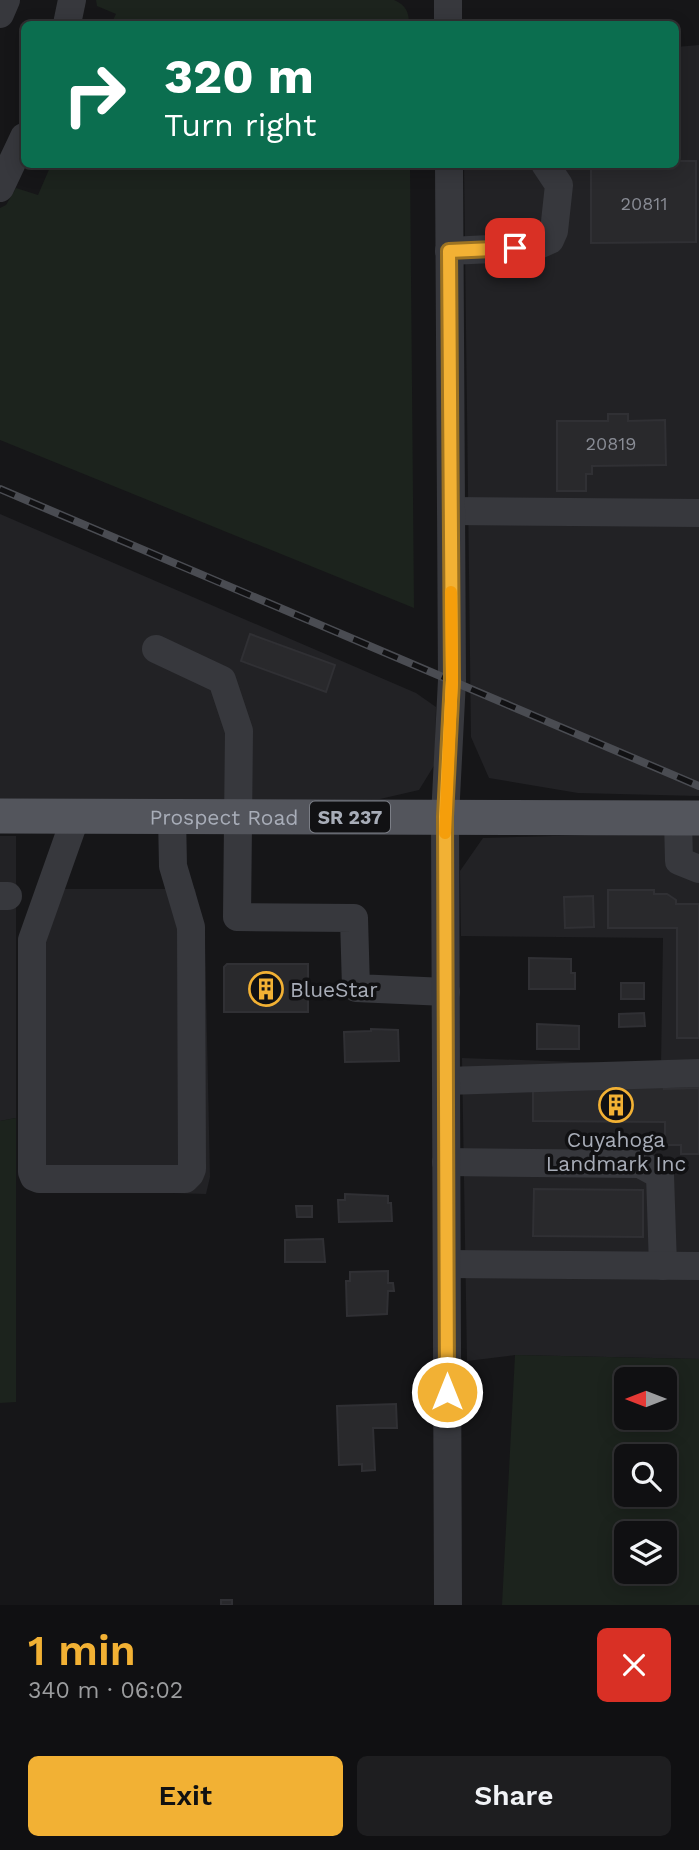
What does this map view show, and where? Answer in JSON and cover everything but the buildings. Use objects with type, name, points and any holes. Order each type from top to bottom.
[{"type":"main road","name":"Prospect Road","points":[[0,816],[688,819]]},
{"type":"street","points":[[0,14],[6,0]]},
{"type":"street","points":[[68,21],[72,0]]},
{"type":"street","points":[[448,0],[448,21]]},
{"type":"street","points":[[0,188],[21,143]]},
{"type":"street","points":[[448,1605],[445,817],[452,680],[449,168]]},
{"type":"street","points":[[449,251],[534,247],[550,240],[554,231],[559,185],[548,168]]},
{"type":"street","points":[[451,511],[699,513]]},
{"type":"street","points":[[156,649],[222,680],[239,732],[237,917],[354,918],[356,988],[446,992]]},
{"type":"street","points":[[76,816],[32,940],[32,1172],[38,1179],[185,1179],[190,1174],[191,928],[173,866],[172,816]]},
{"type":"street","points":[[688,819],[678,861],[699,869]]},
{"type":"street","points":[[446,1081],[699,1073]]},
{"type":"street","points":[[446,1162],[640,1164],[660,1175],[663,1266]]},
{"type":"street","points":[[447,1264],[699,1266]]},
{"type":"shaded area","points":[[96,0],[394,0],[406,9],[409,21],[112,21],[116,14],[97,6]]},
{"type":"shaded area","points":[[699,45],[699,796],[578,793],[489,778],[471,737],[464,168],[679,168],[679,47]]},
{"type":"shaded area","points":[[50,168],[410,168],[414,608],[0,440],[0,208],[6,205],[16,188],[38,195]]},
{"type":"shaded area","points":[[0,514],[416,693],[436,707],[435,764],[419,790],[380,799],[0,801]]},
{"type":"shaded area","points":[[699,832],[699,1359],[515,1355],[467,1361],[462,1058],[661,1065],[663,938],[461,936],[460,871],[483,838]]},
{"type":"shaded area","points":[[0,836],[16,836],[16,1118],[0,1121]]},
{"type":"shaded area","points":[[43,889],[195,889],[205,944],[210,1177],[206,1194],[40,1189]]},
{"type":"shaded area","points":[[16,1118],[16,1402],[0,1403],[0,1121]]},
{"type":"shaded area","points":[[515,1355],[699,1359],[699,1605],[502,1605]]},
{"type":"railway","points":[[0,489],[699,786]]},
{"type":"slow traffic","points":[[445,833],[452,680],[451,592]]},
{"type":"place","name":"BlueStar","points":[[266,989]]},
{"type":"place","name":"Cuyahoga Landmark Inc","points":[[616,1105]]},
{"type":"route","points":[[447,1392],[445,817],[452,680],[449,251],[515,248]]}]
